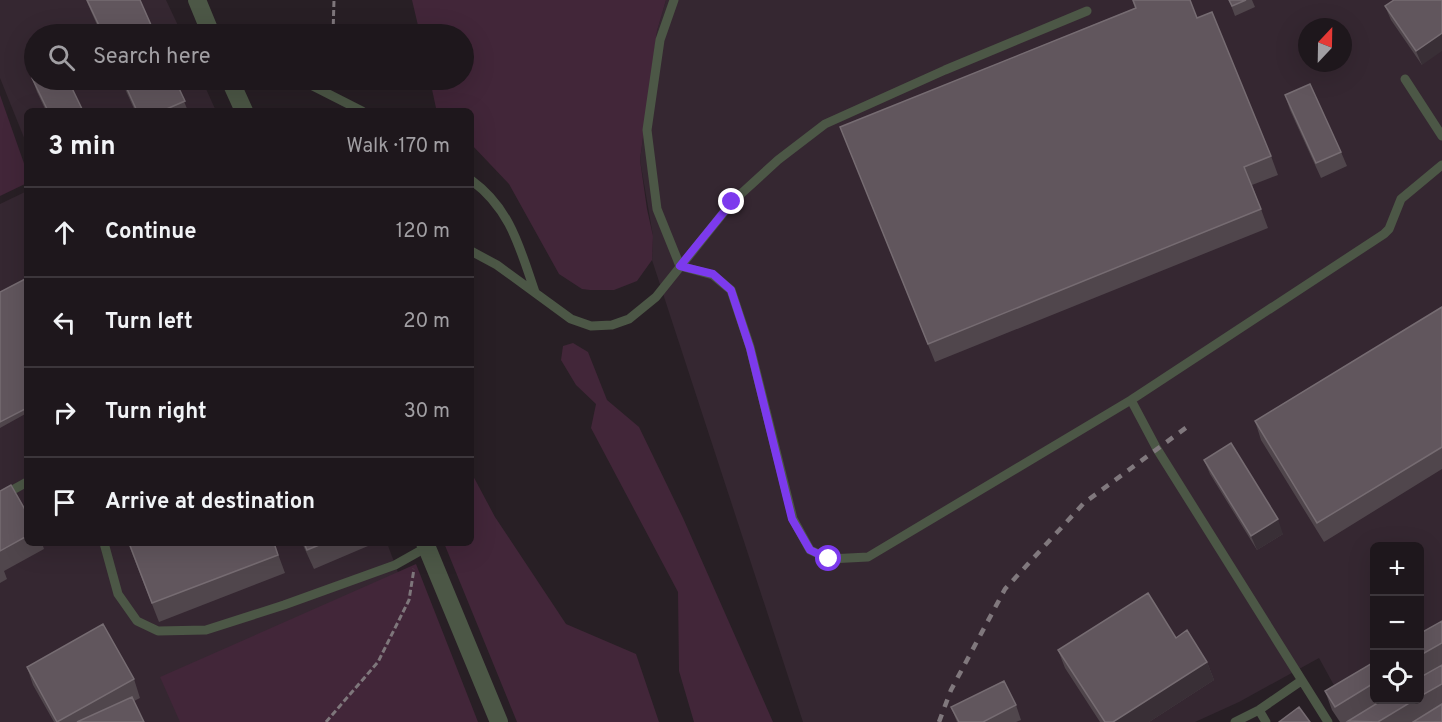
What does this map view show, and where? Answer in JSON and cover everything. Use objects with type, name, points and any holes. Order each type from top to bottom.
[{"type":"street","points":[[196,0],[207,24]]},
{"type":"street","points":[[235,90],[243,108]]},
{"type":"street","points":[[423,548],[498,722]]},
{"type":"lane","points":[[674,0],[660,40],[647,130],[657,209],[680,266]]},
{"type":"lane","points":[[474,253],[497,265],[571,320],[591,326],[612,325],[629,319],[656,297],[732,202],[778,160],[825,124],[945,70],[1088,11]]},
{"type":"lane","points":[[1405,79],[1442,136]]},
{"type":"lane","points":[[321,90],[356,108]]},
{"type":"lane","points":[[680,266],[713,274],[731,290],[750,348],[792,519],[810,550],[829,559],[867,557],[1131,400],[1384,234],[1389,229],[1401,199],[1442,165]]},
{"type":"lane","points":[[474,183],[503,211],[513,230],[536,293]]},
{"type":"lane","points":[[1131,400],[1157,449],[1328,722]]},
{"type":"lane","points":[[0,497],[24,484]]},
{"type":"lane","points":[[105,546],[118,594],[137,621],[158,631],[206,630],[292,603],[395,565],[423,548]]},
{"type":"lane","points":[[1234,722],[1259,710],[1301,681]]},
{"type":"lane","points":[[1259,710],[1266,722]]},
{"type":"path","points":[[333,24],[334,0]]},
{"type":"path","points":[[326,722],[378,662],[409,600],[423,548]]},
{"type":"shaded area","points":[[0,0],[166,0],[177,24],[24,24],[24,90],[207,90],[215,108],[24,108],[24,138],[0,78]]},
{"type":"shaded area","points":[[412,0],[666,0],[657,31],[640,160],[653,236],[652,260],[637,281],[614,290],[590,290],[582,289],[559,274],[509,184],[474,147],[474,108],[436,108],[432,90],[474,90],[474,24],[418,24]]},
{"type":"shaded area","points":[[666,0],[1442,0],[1442,627],[1424,638],[1424,542],[1370,542],[1370,668],[1336,689],[1319,658],[1239,702],[1195,722],[803,722],[652,260],[653,236],[640,160],[657,31]]},
{"type":"shaded area","points":[[0,95],[24,163],[24,184],[0,196]]},
{"type":"shaded area","points":[[24,192],[24,546],[388,546],[405,591],[185,722],[0,722],[0,204]]},
{"type":"shaded area","points":[[573,343],[588,352],[607,400],[639,427],[683,518],[773,722],[694,722],[679,671],[678,592],[591,428],[596,404],[576,385],[561,360],[563,346]]},
{"type":"shaded area","points":[[474,478],[495,517],[566,624],[636,654],[659,722],[517,722],[445,546],[474,546]]},
{"type":"shaded area","points":[[416,564],[478,722],[180,722],[160,677]]},
{"type":"building","points":[[87,0],[140,0],[151,24],[98,24]]},
{"type":"building","points":[[1133,0],[1190,0],[1197,18],[1212,12],[1271,156],[1244,167],[1261,209],[928,344],[840,127],[1136,8]]},
{"type":"building","points":[[1229,0],[1246,0],[1232,6]]},
{"type":"building","points":[[1394,0],[1442,0],[1442,33],[1416,51],[1385,6]]},
{"type":"building","points":[[1310,84],[1341,152],[1316,163],[1285,95]]},
{"type":"building","points":[[38,90],[73,90],[82,108],[47,108]]},
{"type":"building","points":[[128,90],[180,90],[185,101],[169,108],[136,108]]},
{"type":"building","points":[[24,280],[24,410],[0,422],[0,292]]},
{"type":"building","points":[[1442,307],[1442,447],[1317,523],[1255,421]]},
{"type":"building","points":[[1231,443],[1278,519],[1251,536],[1204,460]]},
{"type":"building","points":[[11,485],[24,508],[24,538],[0,551],[0,491]]},
{"type":"building","points":[[130,546],[275,546],[278,555],[152,603]]},
{"type":"building","points":[[305,546],[317,546],[307,550]]},
{"type":"building","points":[[1148,593],[1176,638],[1187,630],[1207,662],[1113,722],[1105,722],[1058,650]]},
{"type":"building","points":[[1442,621],[1442,643],[1424,653],[1424,650],[1424,631]]},
{"type":"building","points":[[103,624],[134,679],[57,722],[27,667]]},
{"type":"building","points":[[1370,664],[1370,685],[1335,707],[1325,691]]},
{"type":"building","points":[[1442,665],[1442,684],[1424,694],[1424,675]]},
{"type":"building","points":[[1004,681],[1016,705],[983,722],[959,722],[951,707]]},
{"type":"building","points":[[132,697],[144,722],[77,722]]},
{"type":"building","points":[[1376,704],[1408,704],[1378,722],[1348,721]]},
{"type":"building","points":[[1442,704],[1442,722],[1413,722]]},
{"type":"building","points":[[1299,707],[1310,722],[1279,722]]},
{"type":"railway","points":[[939,722],[951,690],[1005,589],[1084,503],[1191,424]]},
{"type":"route","points":[[732,202],[680,266],[713,274],[731,290],[750,348],[792,519],[810,550],[829,559]]}]
